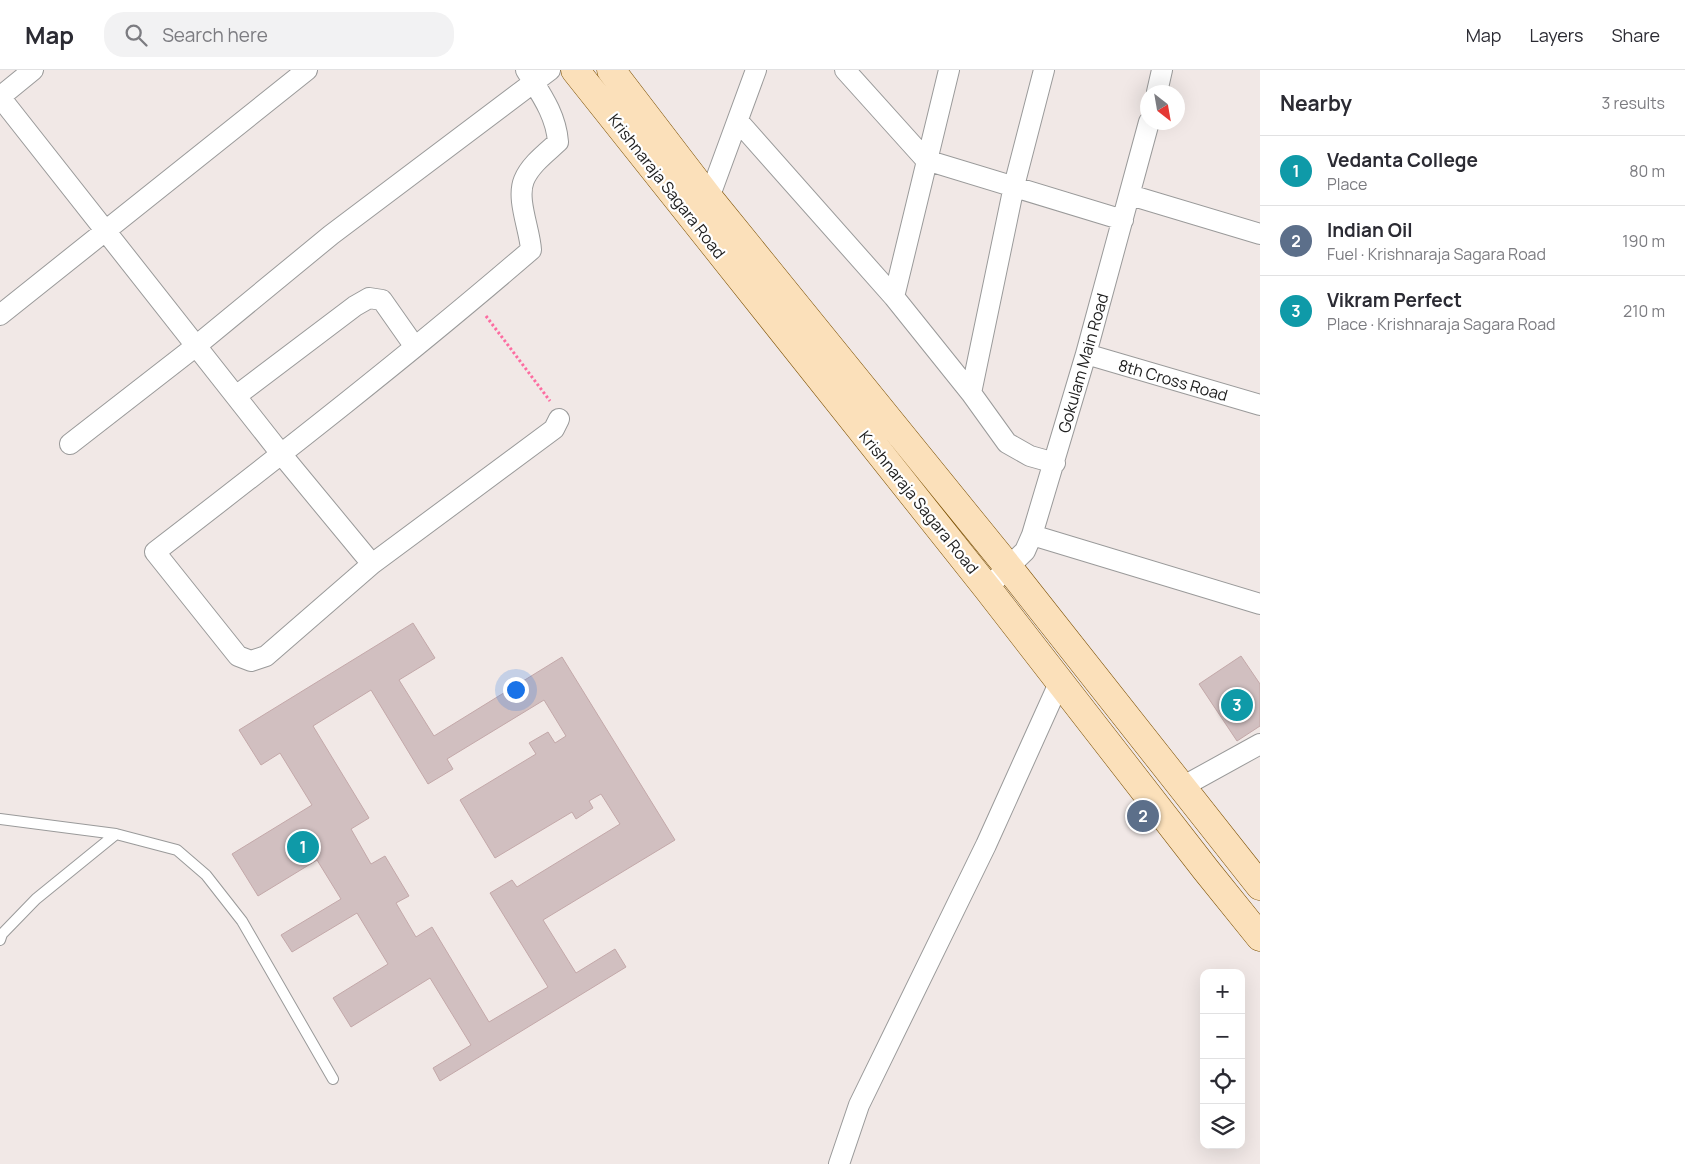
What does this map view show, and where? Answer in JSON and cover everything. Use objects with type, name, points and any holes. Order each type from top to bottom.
[{"type":"main road","name":"Krishnaraja Sagara Road","points":[[575,70],[987,588],[1260,937]]},
{"type":"main road","name":"Krishnaraja Sagara Road","points":[[611,70],[709,198],[1009,568],[1260,886]]},
{"type":"street","points":[[33,70],[0,97],[282,455],[372,564]]},
{"type":"street","points":[[0,315],[307,70]]},
{"type":"street","points":[[70,444],[196,346],[530,76],[550,70]]},
{"type":"street","points":[[709,198],[756,70]]},
{"type":"street","points":[[845,70],[926,160],[1123,220]]},
{"type":"street","points":[[894,297],[949,70]]},
{"type":"street","points":[[971,394],[1014,186],[1044,70]]},
{"type":"street","points":[[1159,85],[1162,70]]},
{"type":"street","points":[[530,76],[549,107],[557,130],[558,142],[538,160],[524,180],[522,194],[531,250],[474,299],[282,455],[155,552],[238,656],[251,661],[266,656],[372,564],[554,428],[559,419]]},
{"type":"street","points":[[738,121],[894,297],[971,394],[1007,443],[1030,456],[1055,463]]},
{"type":"street","name":"Gokulam Main Road","points":[[987,588],[1025,551],[1032,535],[1086,354],[1147,130]]},
{"type":"street","points":[[1130,195],[1260,234]]},
{"type":"street","points":[[236,396],[355,306],[369,298],[382,300],[415,347]]},
{"type":"street","name":"8th Cross Road","points":[[1086,354],[1260,405]]},
{"type":"street","points":[[1032,535],[1260,604]]},
{"type":"street","points":[[839,1164],[859,1105],[986,845],[1060,681]]},
{"type":"street","points":[[1182,787],[1260,744]]},
{"type":"lane","points":[[0,819],[116,834],[177,850],[206,875],[242,921],[333,1079]]},
{"type":"lane","points":[[0,940],[2,934],[36,899],[116,834]]},
{"type":"path","points":[[474,299],[557,410],[559,419]]},
{"type":"building","points":[[413,623],[435,658],[399,680],[434,736],[562,657],[675,840],[543,920],[576,973],[615,949],[626,967],[440,1081],[433,1068],[471,1045],[430,978],[351,1027],[333,998],[388,964],[357,913],[292,952],[281,935],[341,899],[317,860],[258,896],[232,854],[312,805],[280,753],[261,765],[239,730]],"holes":[[[371,690],[428,784],[453,769],[447,759],[544,700],[566,736],[555,743],[548,732],[529,743],[536,754],[460,800],[495,858],[572,812],[576,819],[593,808],[589,801],[601,794],[620,824],[517,887],[512,880],[490,893],[548,987],[489,1022],[432,927],[416,937],[396,903],[409,896],[385,856],[371,864],[351,829],[369,818],[313,726]]]},
{"type":"building","points":[[1241,656],[1260,684],[1260,726],[1237,741],[1199,684]]},
{"type":"place","name":"Vikram Perfect","points":[[1237,705]]},
{"type":"place","name":"Indian Oil","points":[[1143,816]]},
{"type":"place","name":"Vedanta College","points":[[303,847]]}]
